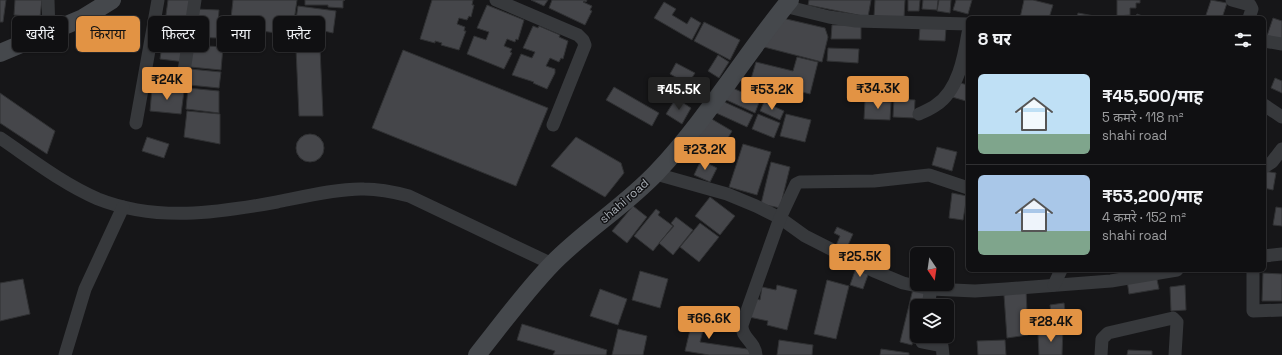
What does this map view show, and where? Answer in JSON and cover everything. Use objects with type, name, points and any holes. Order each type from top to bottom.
[{"type":"street","points":[[48,0],[48,16]]},
{"type":"street","points":[[68,24],[82,18],[112,0]]},
{"type":"street","points":[[136,123],[158,0]]},
{"type":"street","points":[[184,71],[195,0]]},
{"type":"street","points":[[496,0],[578,35],[583,40],[584,45],[552,125]]},
{"type":"street","points":[[1232,0],[1250,5],[1252,9],[1250,16]]},
{"type":"street","points":[[787,3],[829,17],[856,21],[966,24]]},
{"type":"street","name":"shahi road","points":[[477,355],[552,264],[656,174],[705,116],[742,62],[787,3]]},
{"type":"street","points":[[1266,41],[1282,44]]},
{"type":"street","points":[[919,114],[937,105],[957,78],[963,63],[966,45]]},
{"type":"street","points":[[0,53],[12,48]]},
{"type":"street","points":[[1266,106],[1282,117]]},
{"type":"street","points":[[0,138],[75,187],[98,198],[123,207],[153,213],[188,214],[225,211],[363,188],[388,190],[409,196],[552,264]]},
{"type":"street","points":[[1266,166],[1272,162],[1282,149]]},
{"type":"street","points":[[656,174],[727,194],[756,206],[780,218],[805,236],[874,271],[910,284]]},
{"type":"street","points":[[756,355],[754,346],[743,334],[742,324],[780,218],[794,187],[800,182],[874,181],[929,175],[966,187]]},
{"type":"street","points":[[66,355],[85,289],[123,207]]},
{"type":"street","points":[[1266,256],[1282,254]]},
{"type":"street","points":[[1054,285],[1059,272]]},
{"type":"street","points":[[954,290],[975,291],[1054,285],[1111,280],[1164,272]]},
{"type":"street","points":[[1253,272],[1254,311],[1282,310]]},
{"type":"street","points":[[1101,355],[1102,339],[1108,333],[1174,318],[1177,322],[1175,355]]},
{"type":"street","points":[[927,343],[942,346],[943,355]]},
{"type":"building","points":[[0,0],[6,0],[3,22],[0,22]]},
{"type":"building","points":[[15,0],[42,0],[40,16],[14,15]]},
{"type":"building","points":[[168,0],[191,0],[189,16],[166,16]]},
{"type":"building","points":[[233,0],[297,0],[295,16],[273,16],[273,33],[265,32],[265,16],[231,16]]},
{"type":"building","points":[[305,0],[345,0],[343,1],[343,8],[328,7],[328,5],[305,5]]},
{"type":"building","points":[[432,0],[473,0],[472,5],[474,5],[471,17],[469,16],[467,20],[459,18],[457,24],[465,27],[464,31],[466,31],[459,50],[441,45],[442,43],[435,41],[435,43],[420,39]]},
{"type":"building","points":[[531,0],[548,0],[544,6]]},
{"type":"building","points":[[552,0],[587,0],[586,2],[583,2],[592,6],[590,10],[592,11],[585,25],[549,8]]},
{"type":"building","points":[[809,0],[871,0],[868,17],[808,5]]},
{"type":"building","points":[[875,0],[905,0],[904,18],[874,16]]},
{"type":"building","points":[[908,0],[920,0],[919,11],[908,11]]},
{"type":"building","points":[[923,0],[938,0],[937,10],[922,9]]},
{"type":"building","points":[[939,0],[951,0],[950,13],[937,11]]},
{"type":"building","points":[[956,0],[972,0],[968,14],[953,10]]},
{"type":"building","points":[[1024,0],[1033,0],[1053,5],[1050,16],[1020,16]]},
{"type":"building","points":[[1117,0],[1140,0],[1140,3],[1136,3],[1136,8],[1130,8],[1130,15],[1117,16]]},
{"type":"building","points":[[1211,0],[1227,3],[1223,16],[1206,16]]},
{"type":"building","points":[[664,2],[676,9],[672,15],[687,24],[691,17],[701,23],[692,40],[654,18]]},
{"type":"building","points":[[487,5],[524,20],[518,40],[516,39],[515,42],[507,39],[504,46],[512,49],[510,52],[512,53],[504,69],[467,54],[474,36],[486,40],[489,32],[477,28]]},
{"type":"building","points":[[298,6],[336,11],[333,33],[325,31],[325,16],[297,16]]},
{"type":"building","points":[[195,9],[219,10],[219,16],[217,16],[217,38],[209,38],[209,16],[194,16]]},
{"type":"building","points":[[1078,13],[1094,16],[1077,16]]},
{"type":"building","points":[[782,18],[825,28],[828,37],[822,62],[764,47]]},
{"type":"building","points":[[1273,18],[1282,21],[1282,41],[1267,36]]},
{"type":"building","points":[[704,22],[740,40],[730,60],[694,41]]},
{"type":"building","points":[[832,25],[861,25],[861,39],[831,39]]},
{"type":"building","points":[[533,26],[538,28],[539,26],[560,35],[559,37],[568,41],[563,59],[561,58],[559,62],[550,58],[546,66],[555,69],[555,73],[547,89],[533,83],[534,82],[512,75],[521,54],[532,58],[535,52],[523,48]]},
{"type":"building","points":[[920,27],[946,28],[945,41],[919,40]]},
{"type":"building","points":[[209,46],[217,47],[217,52],[223,52],[221,70],[190,67],[191,52],[209,52]]},
{"type":"building","points":[[828,48],[859,49],[858,63],[827,61]]},
{"type":"building","points":[[403,50],[548,108],[516,186],[372,128]]},
{"type":"building","points":[[161,52],[186,52],[185,62],[160,59]]},
{"type":"building","points":[[296,52],[320,52],[323,116],[299,116]]},
{"type":"building","points":[[718,55],[729,62],[719,78],[708,71]]},
{"type":"building","points":[[797,57],[818,62],[810,94],[751,79],[756,62],[793,71]]},
{"type":"building","points":[[676,63],[695,73],[688,84],[670,74]]},
{"type":"building","points":[[190,69],[221,72],[219,88],[189,85]]},
{"type":"building","points":[[1275,78],[1282,81],[1282,93],[1271,88]]},
{"type":"building","points":[[956,82],[966,84],[966,101],[952,97]]},
{"type":"building","points":[[728,86],[760,100],[755,113],[722,98]]},
{"type":"building","points":[[614,87],[659,113],[652,126],[606,100]]},
{"type":"building","points":[[152,88],[184,91],[181,114],[150,111]]},
{"type":"building","points":[[188,88],[219,91],[219,113],[186,109]]},
{"type":"building","points":[[0,93],[55,131],[47,154],[0,123]]},
{"type":"building","points":[[676,98],[691,108],[682,124],[666,114]]},
{"type":"building","points":[[894,99],[915,100],[914,118],[893,117]]},
{"type":"building","points":[[720,100],[753,115],[747,127],[714,112]]},
{"type":"building","points":[[865,101],[891,102],[890,120],[864,119]]},
{"type":"building","points":[[764,102],[784,111],[780,120],[760,111]]},
{"type":"building","points":[[187,111],[220,114],[220,144],[184,137]]},
{"type":"building","points":[[758,114],[780,123],[774,138],[752,129]]},
{"type":"building","points":[[786,114],[811,120],[805,142],[780,136]]},
{"type":"building","points":[[710,118],[732,131],[720,152],[697,139]]},
{"type":"building","points":[[310,134],[320,138],[324,148],[320,158],[310,162],[300,158],[296,148],[300,138]]},
{"type":"building","points":[[147,137],[169,144],[164,158],[142,151]]},
{"type":"building","points":[[576,137],[621,163],[624,173],[605,197],[551,166]]},
{"type":"building","points":[[689,139],[705,146],[697,159],[679,151]]},
{"type":"building","points":[[743,144],[771,152],[757,195],[729,187]]},
{"type":"building","points":[[937,147],[957,152],[952,171],[932,165]]},
{"type":"building","points":[[701,160],[717,168],[710,182],[694,175]]},
{"type":"building","points":[[771,162],[790,167],[780,208],[761,204]]},
{"type":"building","points":[[1266,171],[1276,173],[1273,190],[1266,188]]},
{"type":"building","points":[[952,193],[966,196],[963,220],[949,218]]},
{"type":"building","points":[[710,197],[735,216],[720,235],[695,216]]},
{"type":"building","points":[[633,206],[647,217],[627,243],[612,231]]},
{"type":"building","points":[[1276,207],[1282,208],[1282,226],[1273,225]]},
{"type":"building","points":[[656,209],[660,212],[658,215],[673,226],[653,251],[634,236]]},
{"type":"building","points":[[676,217],[693,230],[673,255],[659,243],[674,226],[671,223]]},
{"type":"building","points":[[700,223],[719,237],[699,262],[680,247]]},
{"type":"building","points":[[837,227],[853,234],[845,252],[835,248],[840,236],[834,233]]},
{"type":"building","points":[[856,268],[869,272],[863,289],[850,285]]},
{"type":"building","points":[[640,271],[668,279],[660,308],[632,300]]},
{"type":"building","points":[[1263,273],[1282,274],[1282,301],[1262,301]]},
{"type":"building","points":[[1156,275],[1159,289],[1129,294],[1127,280]]},
{"type":"building","points":[[23,279],[30,314],[0,321],[0,283]]},
{"type":"building","points":[[827,280],[849,286],[836,339],[814,334]]},
{"type":"building","points":[[777,285],[797,290],[787,330],[767,325],[768,321],[749,317],[754,298],[760,300],[762,287],[776,290]]},
{"type":"building","points":[[1185,285],[1186,310],[1171,311],[1170,287]]},
{"type":"building","points":[[600,289],[627,299],[618,325],[590,316]]},
{"type":"building","points":[[1026,290],[1028,335],[1007,338],[1004,295]]},
{"type":"building","points":[[913,291],[925,292],[923,299],[911,299]]},
{"type":"building","points":[[910,301],[910,343],[912,343],[912,345],[900,342]]},
{"type":"building","points":[[1064,303],[1067,327],[1053,329],[1050,305]]},
{"type":"building","points":[[695,309],[708,311],[700,342],[754,350],[753,355],[709,355],[685,351]]},
{"type":"building","points":[[522,324],[607,350],[606,355],[553,355],[555,351],[517,340]]},
{"type":"building","points":[[618,329],[647,336],[643,355],[612,355]]},
{"type":"building","points":[[1063,329],[1062,355],[1039,355],[1038,335]]},
{"type":"building","points":[[779,340],[813,345],[812,355],[777,355]]},
{"type":"building","points":[[1005,340],[1006,355],[978,355],[977,341]]},
{"type":"building","points":[[881,349],[909,353],[909,355],[880,355]]},
{"type":"building","points":[[1128,350],[1152,351],[1152,355],[1127,355]]}]
